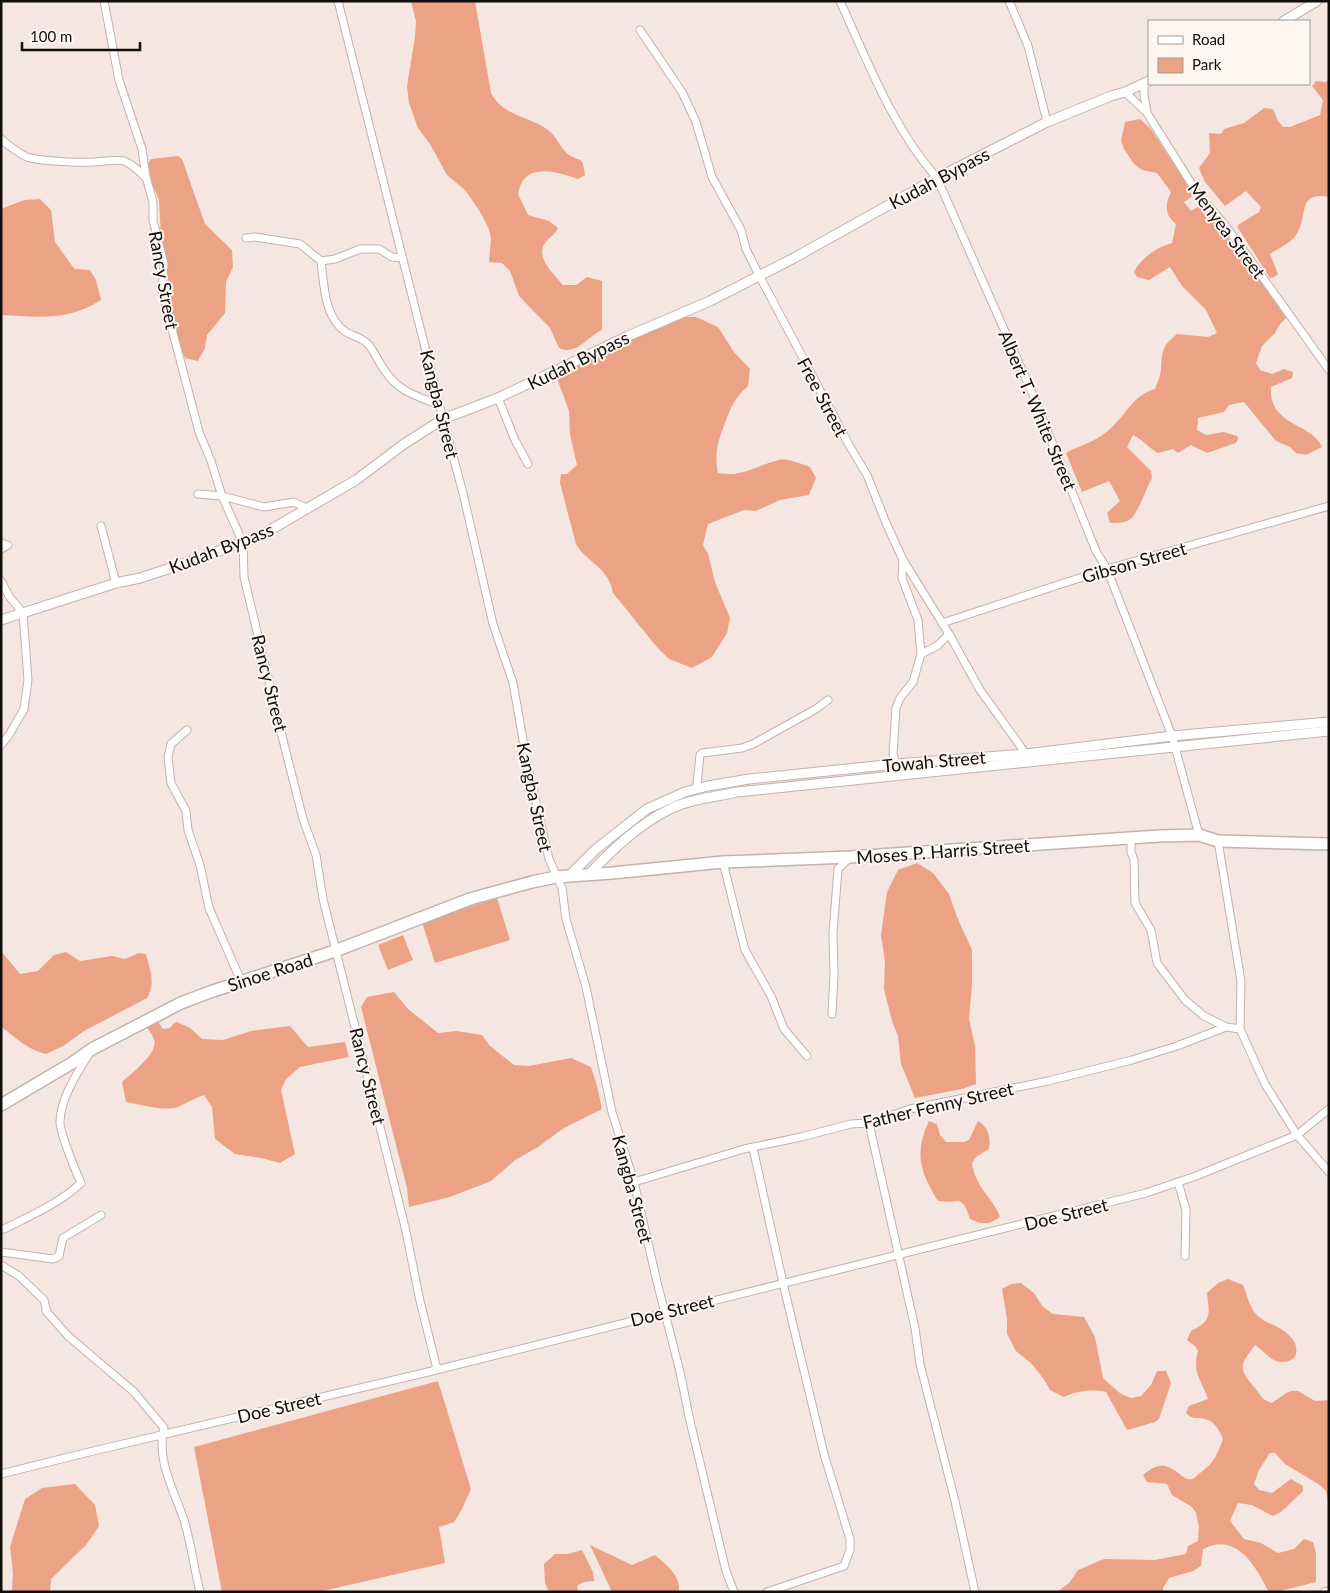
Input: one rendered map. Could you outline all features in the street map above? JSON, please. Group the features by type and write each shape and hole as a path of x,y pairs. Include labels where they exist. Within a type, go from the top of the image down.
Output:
{"highway":[{"name":"Moses P. Harris Street","path":"556,877 723,862 850,857 1199,835 1218,841 1329,844"},
{"name":"Sinoe Road","path":"1,1105 92,1050 181,1003 241,981 335,951 470,899 508,887 556,877"}],"street":[{"name":"Rancy Street","path":"104,1 119,80 142,148 146,177 153,202 153,220 164,264 162,292 199,432 211,460 222,496 243,543 244,577 303,818 316,855 323,899 335,951 405,1227 420,1302 437,1369"},
{"name":"Kangba Street","path":"338,1 442,419 463,493 493,624 513,684 530,778 549,860 562,888 566,919 586,987 612,1112 634,1182 726,1571 734,1592"},
{"name":"Albert T. White Street","path":"840,1 887,104 927,166 937,178 1030,388 1096,551 1107,569 1172,736 1199,835"},
{"path":"1008,1 1028,46 1047,122"},
{"path":"1286,20 1317,1"},
{"name":"Free Street","path":"640,30 682,92 696,122 712,176 741,230 746,249 849,445 867,475 886,523 904,560 949,634 980,690 1026,754"},
{"name":"Kudah Bypass","path":"1,620 116,582 140,578 260,536 356,480 404,444 442,419 498,398 628,336 710,301 794,258 937,178 1047,122 1148,81"},
{"path":"1147,113 1144,84 1148,82"},
{"name":"Menyea Street","path":"1125,92 1147,113 1198,194 1226,226 1329,370"},
{"path":"1,139 23,155 40,160 124,161 138,169 146,177"},
{"path":"246,238 255,237 300,244 321,261 326,297 334,320 345,331 368,344 385,372 402,390 439,405"},
{"path":"321,261 335,259 360,249 379,249 392,257 402,258"},
{"path":"498,398 514,440 528,464"},
{"path":"198,494 207,493 264,507 294,502 308,509"},
{"name":"Gibson Street","path":"942,623 1107,569 1328,508"},
{"path":"101,526 116,582"},
{"path":"1,543 8,545 1,549"},
{"path":"896,764 893,754 896,708 900,698 912,682 922,654 918,620 902,578 904,560"},
{"path":"1,581 9,596 23,613 28,680 24,708 9,735 1,745"},
{"path":"922,654 937,646 949,634"},
{"path":"697,784 700,755 702,753 742,748 753,744 816,709 828,700"},
{"name":"Towah Street","path":"569,876 617,831 647,810 685,792 732,781 896,764 1026,754 1172,736 1329,722"},
{"path":"187,730 171,744 168,757 171,783 186,811 188,830 200,865 209,908 241,981"},
{"name":"Towah Street","path":"588,875 608,855 652,820 670,809 751,790 901,776 1329,730"},
{"path":"1130,838 1131,852 1134,860 1135,903 1151,930 1157,963 1185,1000 1204,1016 1226,1027"},
{"path":"1218,841 1241,981 1240,1029 1265,1084 1297,1135 1329,1172"},
{"path":"832,1014 834,975 833,933 838,869 850,857"},
{"path":"723,862 745,950 771,996 784,1029 807,1056"},
{"name":"Father Fenny Street","path":"634,1182 752,1148 851,1124 869,1123 910,1110 1048,1081 1132,1060 1177,1046 1226,1027 1240,1029"},
{"path":"1,1229 58,1200 73,1191 81,1183 60,1122 72,1082 92,1050"},
{"name":"Doe Street","path":"1,1474 437,1369 1146,1193 1297,1135 1329,1109"},
{"path":"869,1123 915,1328 920,1364 955,1501 975,1592"},
{"path":"752,1148 824,1454 850,1539 850,1550 844,1566 767,1592"},
{"path":"1178,1182 1186,1210 1186,1256"},
{"path":"1,1252 53,1259 59,1256 63,1238 101,1215"},
{"path":"1,1265 19,1276 44,1300 47,1312 68,1336 134,1392 164,1428 162,1434 162,1458 185,1522 200,1592"},
{"path":"1324,1592 1329,1590"}],"green space":[{"path":"411,1 475,1 491,93 496,101 510,112 541,125 554,136 565,152 582,161 585,175 578,179 541,171 527,176 520,186 518,194 528,215 549,221 558,228 545,243 542,254 547,266 563,285 576,285 587,277 602,281 602,330 576,348 565,350 559,348 550,328 519,296 510,271 502,263 489,262 491,239 489,229 479,210 465,190 447,175 430,144 418,128 409,103 407,86 416,21"},
{"path":"1329,79 1329,197 1319,196 1307,202 1300,228 1294,238 1270,254 1278,274 1270,278 1238,228 1238,225 1259,212 1261,207 1246,191 1225,206 1205,182 1199,168 1210,153 1209,133 1221,134 1224,129 1244,123 1264,108 1273,109 1283,127 1290,127 1320,115 1323,100 1312,86 1316,81 1326,82"},
{"path":"1140,119 1151,129 1194,195 1184,202 1191,211 1201,205 1213,218 1286,318 1262,346 1256,363 1260,370 1272,374 1284,369 1293,372 1292,378 1271,387 1272,400 1276,409 1283,417 1310,433 1322,447 1306,455 1296,453 1290,447 1276,441 1244,402 1229,405 1224,412 1198,418 1197,430 1206,435 1224,432 1237,436 1238,439 1236,443 1207,453 1191,445 1178,453 1173,449 1158,453 1133,435 1127,447 1151,471 1152,478 1139,507 1132,517 1125,522 1110,523 1107,513 1120,501 1109,481 1082,492 1066,453 1105,433 1116,424 1135,401 1147,392 1155,389 1160,374 1164,349 1168,342 1177,334 1208,337 1217,333 1206,310 1182,286 1170,267 1149,280 1137,277 1134,272 1150,254 1172,243 1176,224 1169,217 1167,209 1171,192 1157,173 1142,170 1134,164 1121,141 1125,122"},
{"path":"178,156 182,159 205,224 232,250 233,267 226,282 225,313 207,335 205,348 198,361 185,358 179,345 171,311 167,269 161,237 159,200 152,183 148,163 151,159"},
{"path":"40,199 51,210 55,242 75,269 90,270 96,280 101,300 89,307 65,315 40,317 1,315 1,209 24,200"},
{"path":"680,317 696,317 718,327 734,352 750,369 748,386 734,403 720,436 717,447 718,473 735,474 771,462 786,460 810,467 816,478 809,495 780,500 756,511 744,510 708,524 703,545 708,554 715,582 730,618 727,633 712,657 692,668 669,659 656,646 613,593 607,577 576,544 560,483 561,474 567,474 577,465 570,435 569,411 555,373"},
{"path":"917,863 933,873 949,894 972,950 969,1019 975,1046 976,1084 962,1089 915,1098 901,1064 898,1036 884,989 885,961 881,935 887,892 898,870"},
{"path":"497,898 510,940 435,963 422,922"},
{"path":"403,935 413,960 388,970 378,945"},
{"path":"1,951 20,974 38,971 54,955 66,952 80,961 112,956 125,959 139,953 146,954 152,982 150,993 147,998 84,1031 63,1046 46,1054 27,1046 1,1027"},
{"path":"394,992 408,1009 438,1033 456,1031 482,1035 490,1046 514,1065 529,1066 571,1058 591,1067 602,1109 564,1128 538,1147 515,1160 491,1181 450,1197 409,1207 407,1188 361,1007 367,997"},
{"path":"155,1017 163,1029 170,1028 177,1022 190,1028 202,1039 223,1040 251,1031 290,1026 308,1047 345,1042 349,1057 300,1067 286,1079 281,1090 295,1154 280,1163 235,1154 215,1139 212,1107 204,1095 178,1107 167,1109 126,1102 122,1082 144,1062 153,1050 154,1039 143,1022"},
{"path":"929,1121 937,1124 940,1135 946,1142 964,1142 969,1140 978,1121 984,1126 990,1140 989,1149 976,1157 972,1163 977,1179 1000,1217 989,1223 978,1222 970,1219 967,1210 961,1202 938,1201 927,1181 921,1162 924,1132"},
{"path":"1228,1279 1243,1285 1255,1313 1284,1331 1296,1345 1296,1354 1292,1359 1286,1362 1278,1362 1255,1345 1243,1363 1243,1371 1260,1395 1266,1401 1272,1403 1291,1391 1298,1391 1315,1401 1329,1400 1329,1505 1326,1491 1320,1485 1285,1464 1275,1453 1270,1453 1259,1470 1254,1484 1259,1490 1272,1493 1291,1479 1303,1486 1303,1491 1281,1512 1273,1516 1252,1505 1238,1503 1230,1521 1244,1539 1261,1543 1278,1553 1294,1549 1304,1539 1313,1542 1316,1553 1316,1582 1269,1592 1258,1572 1244,1554 1226,1545 1215,1545 1203,1549 1201,1566 1193,1571 1169,1578 1163,1588 1163,1592 1057,1592 1069,1583 1078,1570 1104,1559 1155,1560 1186,1554 1188,1546 1198,1541 1199,1527 1196,1513 1192,1507 1172,1495 1167,1484 1147,1482 1143,1475 1156,1467 1163,1466 1172,1469 1186,1478 1193,1479 1209,1466 1219,1450 1223,1439 1215,1425 1211,1421 1194,1418 1186,1413 1189,1406 1208,1399 1198,1376 1196,1359 1198,1351 1187,1340 1191,1331 1203,1324 1208,1316 1207,1293 1218,1283"},
{"path":"1021,1283 1034,1293 1043,1307 1053,1314 1084,1317 1095,1337 1103,1378 1121,1394 1131,1398 1141,1396 1151,1385 1157,1371 1166,1371 1171,1383 1159,1419 1155,1422 1127,1430 1106,1392 1084,1391 1064,1397 1050,1390 1032,1364 1016,1351 1007,1334 1007,1318 1002,1289 1011,1284"},
{"path":"438,1381 471,1489 454,1522 439,1527 445,1563 318,1592 222,1592 194,1447"},
{"path":"75,1484 95,1505 99,1526 86,1545 51,1579 50,1592 12,1592 13,1573 10,1547 25,1499 42,1488"},
{"path":"590,1545 632,1565 655,1555 675,1575 678,1580 679,1592 612,1592"},
{"path":"582,1550 593,1572 594,1581 584,1582 577,1586 578,1592 549,1592 545,1583 544,1564 555,1554 568,1554"}]}
